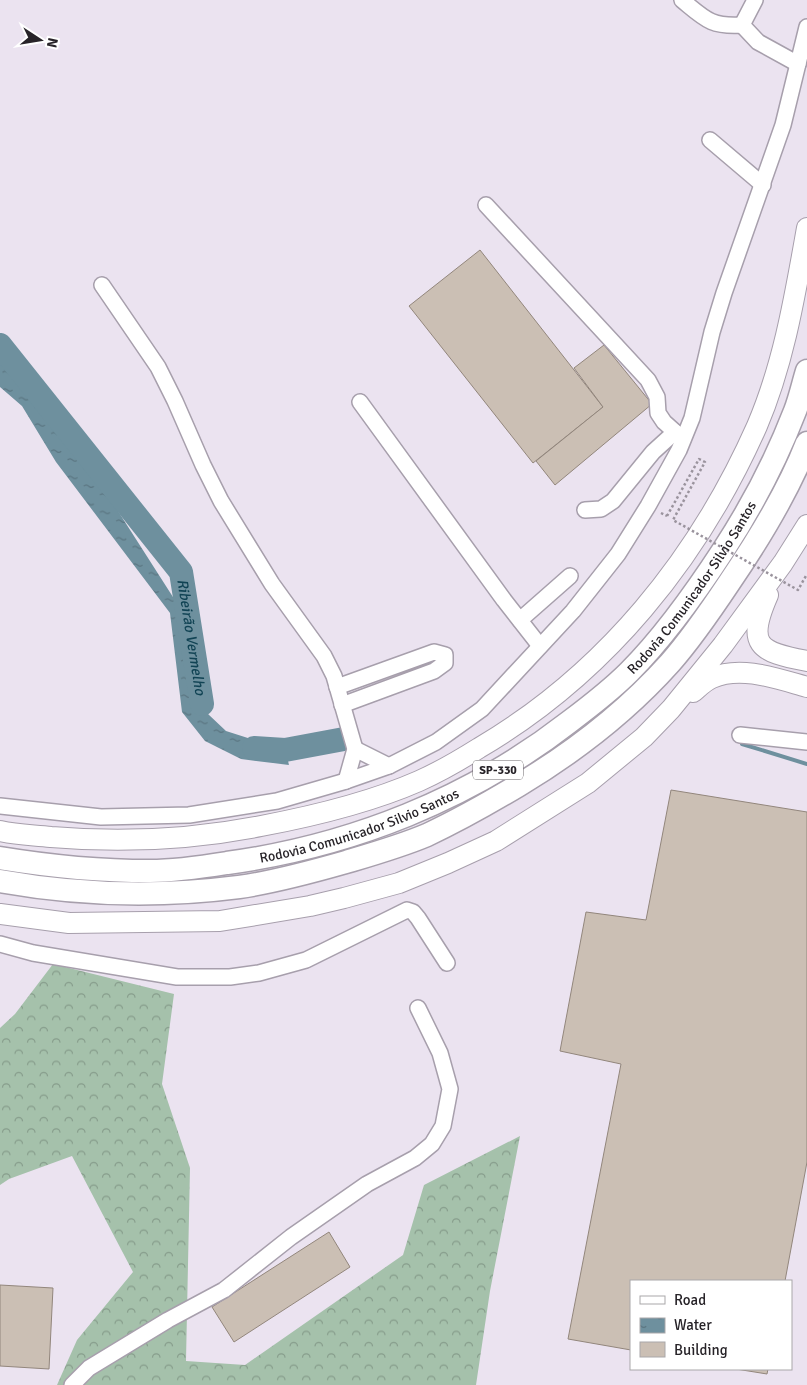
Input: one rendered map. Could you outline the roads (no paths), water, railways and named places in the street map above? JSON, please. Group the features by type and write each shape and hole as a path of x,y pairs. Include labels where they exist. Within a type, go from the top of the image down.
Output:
{"highway":[{"name":"Rodovia Comunicador Silvio Santos","path":"0,858 86,869 151,871 189,869 267,858 329,843 393,821 490,775 539,745 588,708 628,673 685,604 713,566 756,497 796,410 807,371"},
{"name":"Rodovia Comunicador Silvio Santos","path":"0,881 86,893 188,891 239,886 302,875 366,856 424,836 477,811 549,767 605,725 632,702 670,663 697,630 752,549 788,486 807,443"}],"main road":[{"path":"0,831 96,840 165,839 222,834 305,818 374,798 420,780 509,730 574,680 623,634 663,585 715,510 757,425 769,393 791,316 807,228"},
{"path":"0,914 69,923 220,921 310,906 344,898 399,882 448,863 496,841 563,800 616,762 644,738 672,709 723,645 807,525"},
{"path":"782,563 761,611 757,636 761,644 769,652 807,661"},
{"path":"672,709 710,679 724,674 766,676 807,687"}],"street":[{"path":"682,0 706,20 724,26 742,25 758,42 798,64"},
{"path":"742,25 755,0"},
{"path":"0,806 101,817 189,815 277,801 389,766 436,742 482,709 573,611 618,554 648,506 679,436 692,418 712,332 783,125 807,27"},
{"path":"710,140 763,185"},
{"path":"486,205 648,380 657,397 658,413 664,422 679,436"},
{"path":"102,285 158,367 175,401 202,465 222,501 272,584 324,656 334,676 355,749 346,781"},
{"path":"360,402 540,646"},
{"path":"586,510 601,509 613,501 653,452 679,436"},
{"path":"520,620 570,576"},
{"path":"337,687 434,652 445,655 445,663 434,671 342,705"},
{"path":"740,735 807,742"},
{"path":"355,749 389,766"},
{"path":"0,944 33,952 177,977 230,977 258,973 306,960 407,910 413,912 418,918 447,963"},
{"path":"72,1385 89,1368 168,1320 224,1290 291,1237 367,1184 415,1158 432,1144 443,1126 450,1089 440,1053 418,1008"}],"water":[{"name":"Ribeirão Vermelho","path":"0,339 22,361 180,608 208,714 226,731 251,739 283,740 289,765 241,759 205,741 182,712 170,613 56,462 22,406 0,387"}],"waterway":[{"name":"Ribeirão Vermelho","path":"0,345 181,572 202,704"},
{"name":"Ribeirão Vermelho","path":"254,748 285,750 344,739"},
{"name":"Ribeirão Vermelho","path":"742,744 807,764"}]}
